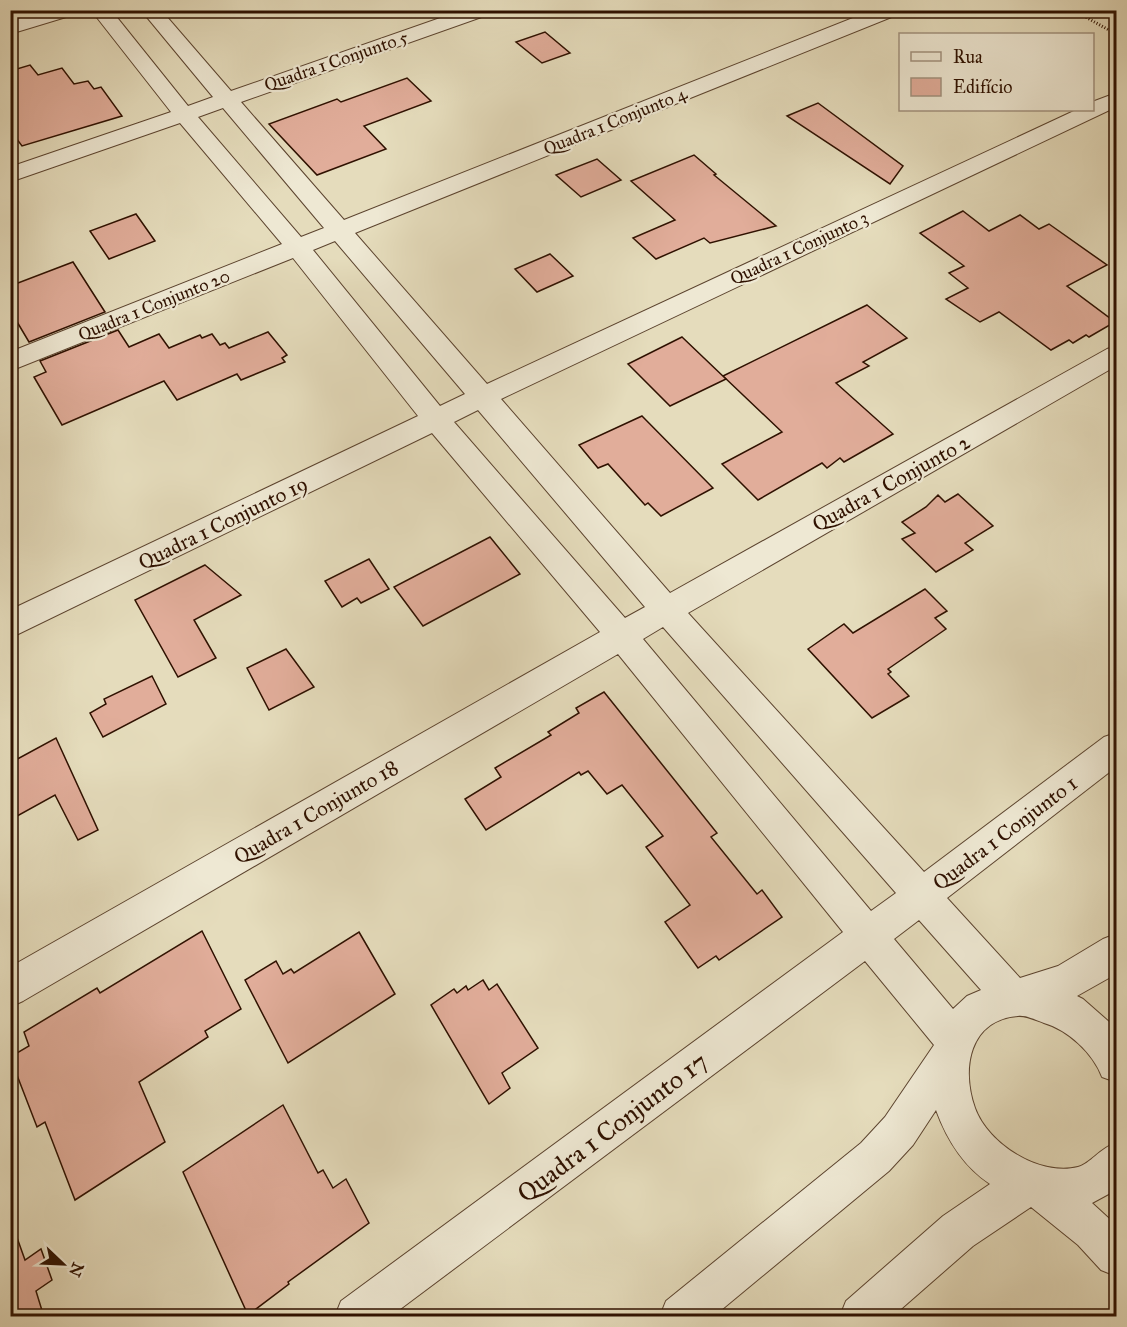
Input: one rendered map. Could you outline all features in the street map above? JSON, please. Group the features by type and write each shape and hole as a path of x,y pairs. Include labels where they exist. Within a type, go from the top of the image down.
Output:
{"street":[{"path":"10,28 69,10"},
{"path":"100,10 184,114 298,248 436,420 622,636 867,938 952,1047 950,1091 965,1130 993,1163 1035,1186 1093,1230 1116,1255"},
{"path":"150,10 224,99 666,610 923,896 1016,997 1070,1012 1111,1049 1116,1063"},
{"name":"Quadra 1 Conjunto 5","path":"10,175 483,10"},
{"name":"Quadra 1 Conjunto 4","path":"298,248 892,10"},
{"name":"Quadra 1 Conjunto 3","path":"1094,109 1116,99"},
{"name":"Quadra 1 Conjunto 3","path":"436,420 1091,111"},
{"name":"Quadra 1 Conjunto 20","path":"10,362 298,248"},
{"name":"Quadra 1 Conjunto 2","path":"622,636 1116,355"},
{"name":"Quadra 1 Conjunto 19","path":"10,625 436,420"},
{"name":"Quadra 1 Conjunto 18","path":"10,988 622,636"},
{"name":"Quadra 1 Conjunto 1","path":"867,938 1116,748"},
{"name":"Quadra 1 Conjunto 17","path":"356,1317 867,938"},
{"path":"681,1317 875,1157 899,1131 968,1019 987,1004 1071,980 1116,952"},
{"path":"861,1317 958,1231 993,1206 1035,1186 1075,1190 1105,1177 1116,1163"}],"path":[{"path":"1073,10 1116,34"}],"building":[{"path":"545,32 570,53 542,63 516,42"},
{"path":"30,65 38,75 62,68 74,84 88,81 94,89 101,87 122,116 22,146 10,130 10,71"},
{"path":"407,78 431,101 364,126 386,149 317,175 269,124 337,99 341,102"},
{"path":"818,103 903,166 890,184 787,116"},
{"path":"694,155 716,174 714,175 776,226 710,243 704,238 656,259 633,238 675,220 631,181"},
{"path":"597,159 621,180 581,197 556,175"},
{"path":"963,211 989,231 1020,215 1039,229 1049,224 1107,265 1067,286 1115,322 1089,337 1086,335 1073,343 1069,340 1051,350 999,312 980,322 946,299 968,288 949,273 964,266 920,233"},
{"path":"136,214 155,241 109,259 90,231"},
{"path":"550,254 573,276 537,292 515,269"},
{"path":"73,262 105,312 29,342 10,310 10,286"},
{"path":"867,305 907,338 863,362 869,366 836,383 893,434 844,462 840,458 827,468 822,463 758,500 722,464 782,432 723,376"},
{"path":"118,330 129,347 159,334 169,348 200,335 202,338 212,334 220,345 225,343 229,348 268,332 287,355 282,358 285,362 241,380 237,374 177,400 164,381 62,425 34,377 46,372 40,361"},
{"path":"682,337 726,379 670,406 628,364"},
{"path":"642,416 713,488 661,516 648,503 645,505 608,464 598,468 579,445"},
{"path":"958,494 993,526 965,543 973,550 936,572 902,539 915,533 902,522 926,507 938,495 945,502"},
{"path":"490,537 520,574 423,626 394,587"},
{"path":"369,559 389,589 361,603 357,598 342,607 325,581"},
{"path":"205,565 241,595 194,620 216,658 178,677 135,600"},
{"path":"925,589 947,611 935,618 946,629 888,669 891,672 888,674 909,696 872,718 808,649 844,624 853,633"},
{"path":"286,649 314,687 269,710 247,668"},
{"path":"152,676 166,704 103,737 90,713 106,704 104,699"},
{"path":"604,692 717,833 711,837 757,894 762,890 782,917 719,960 716,956 698,968 665,922 690,905 646,847 663,836 622,785 607,794 588,771 581,775 579,772 486,830 465,799 501,777 495,768 551,735 548,732 579,713 576,708"},
{"path":"56,738 98,830 78,840 55,795 10,820 10,763"},
{"path":"202,931 241,1009 205,1031 208,1037 139,1082 165,1142 75,1200 45,1122 37,1127 10,1057 29,1046 24,1032 97,988 100,993"},
{"path":"359,932 395,994 288,1063 245,980 276,961 283,974 291,969 294,973"},
{"path":"483,980 489,990 497,984 538,1048 502,1073 510,1088 489,1104 431,1005 454,989 457,993 466,986 468,990"},
{"path":"283,1105 318,1173 323,1170 333,1188 346,1179 369,1223 288,1282 289,1284 248,1315 183,1172"},
{"path":"15,1232 25,1260 41,1249 52,1280 36,1291 44,1317 10,1317 10,1233"}]}
